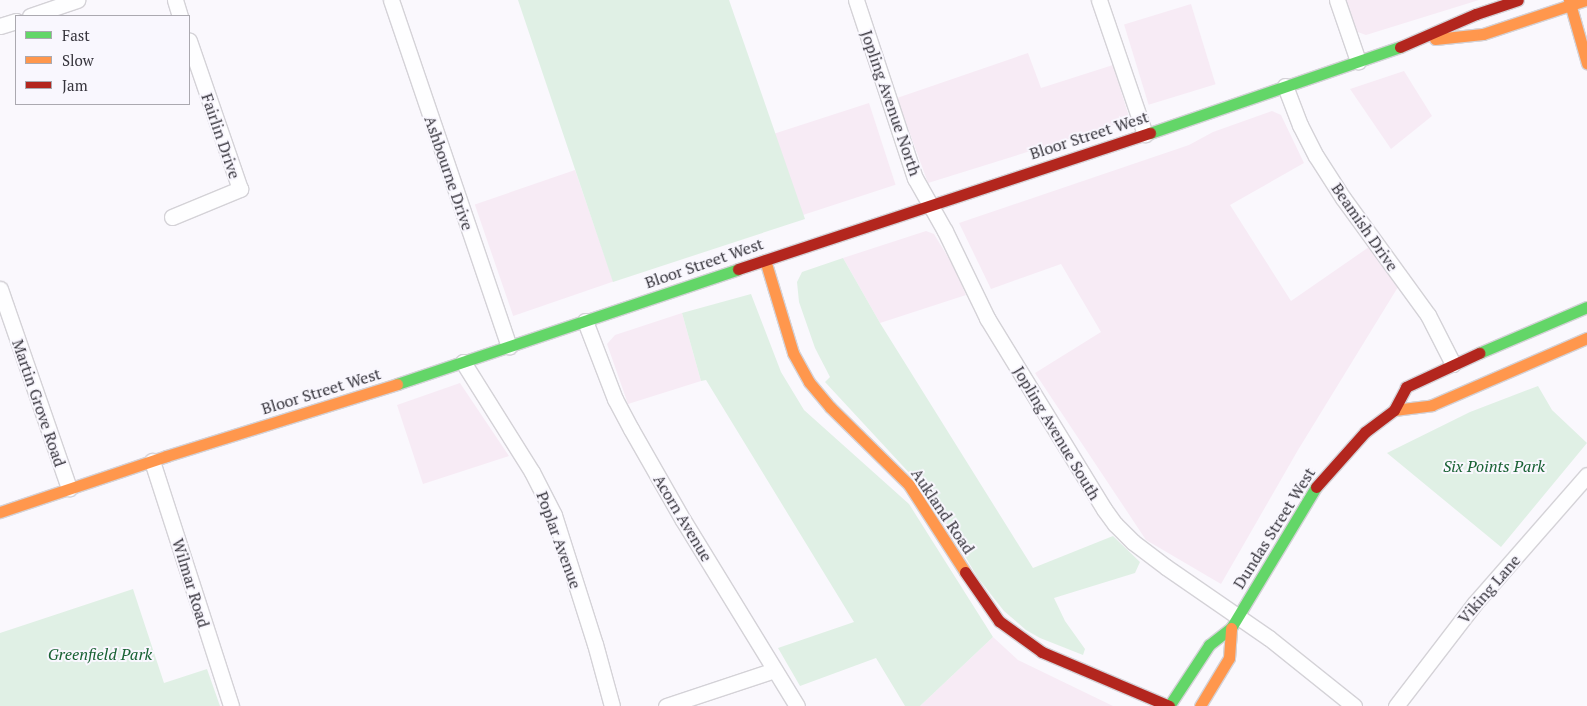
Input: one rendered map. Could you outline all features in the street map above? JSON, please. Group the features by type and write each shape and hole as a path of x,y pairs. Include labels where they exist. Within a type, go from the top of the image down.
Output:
{"main road":[{"name":"Bloor Street West","path":"0,512 152,461 463,362 929,204 1144,134 1418,41 1476,14 1518,0"},
{"name":"Bloor Street West","path":"1418,41 1483,34 1570,3 1586,0"},
{"path":"1570,3 1587,63"},
{"name":"Aukland Road","path":"765,260 793,353 809,382 830,407 909,485 981,598 999,621 1042,652 1169,706"},
{"name":"Dundas Street West","path":"1169,706 1209,645 1235,622 1311,494 1332,467 1365,432 1394,410 1406,387 1453,364 1587,307"},
{"name":"Dundas Street West","path":"1394,410 1432,405 1587,338"},
{"name":"Dundas Street West","path":"1200,706 1229,658 1235,622"}],"street":[{"path":"33,15 77,0"},
{"path":"175,0 180,15"},
{"name":"Ashbourne Drive","path":"391,0 509,346"},
{"name":"Jopling Avenue North","path":"856,0 915,178 929,204"},
{"path":"1099,0 1144,134"},
{"path":"1337,0 1358,61"},
{"path":"0,26 15,21"},
{"name":"Fairlin Drive","path":"172,217 240,190 190,44"},
{"name":"Beamish Drive","path":"1285,86 1300,125 1316,156 1343,198 1428,315 1453,364"},
{"name":"Jopling Avenue South","path":"929,204 945,231 987,318 1115,524 1235,622"},
{"name":"Martin Grove Road","path":"0,290 69,488"},
{"name":"Acorn Avenue","path":"585,321 615,399 631,429 683,520 797,706"},
{"name":"Poplar Avenue","path":"463,362 532,472 554,515 592,634 612,706"},
{"name":"Wilmar Road","path":"152,461 230,706"},
{"name":"Viking Lane","path":"1396,706 1475,603 1587,475"},
{"path":"1235,622 1270,638 1354,706"},
{"path":"666,706 774,670"}],"shaded area":[{"path":"1345,0 1479,0 1366,35 1355,31"},
{"path":"1191,4 1216,84 1149,105 1124,24"},
{"path":"1028,53 1041,88 1113,65 1130,120 928,183 897,98"},
{"path":"1404,71 1432,116 1391,149 1350,89"},
{"path":"869,103 896,185 801,215 775,134"},
{"path":"1272,111 1281,115 1304,163 1230,205 1291,301 1369,247 1398,287 1298,450 1221,584 1146,540 1035,373 1101,332 1061,264 991,289 959,223 1189,145 1213,132"},
{"path":"575,170 613,282 513,316 475,205"},
{"path":"926,231 934,234 954,267 966,295 880,323 843,258"},
{"path":"682,313 701,381 628,404 607,344 615,335"},
{"path":"460,383 509,456 423,484 397,405"},
{"path":"993,637 1018,660 1113,706 920,706"}],"green space":[{"path":"518,0 729,0 805,219 613,282"},
{"path":"843,258 880,323 1033,568 1113,536 1140,562 1135,573 1054,598 1065,621 1085,649 1083,655 1040,638 1026,630 1004,611 978,578 926,491 825,382 830,377 815,348 799,302 797,282 802,272"},
{"path":"751,294 781,372 804,410 909,504 993,637 920,706 905,706 876,658 800,686 778,648 854,622 706,380 701,381 682,313"},
{"name":"Six Points Park","path":"1538,386 1552,410 1587,443 1501,547 1387,453 1470,412"},
{"name":"Greenfield Park","path":"133,589 164,683 207,669 220,706 0,706 0,633"}],"traffic: fast":[{"path":"1150,133 1400,47"},
{"path":"397,384 738,269"},
{"path":"1479,353 1587,307"},
{"path":"1169,706 1209,645 1231,628 1316,487"}],"traffic: slow":[{"path":"1569,0 1587,63"},
{"path":"1435,39 1483,34 1586,0"},
{"path":"765,260 793,353 809,382 830,407 909,485 965,572"},
{"path":"1394,410 1432,405 1587,338"},
{"path":"0,512 166,456 397,384"},
{"path":"1200,706 1229,658 1231,628"}],"traffic: jam":[{"path":"1400,47 1476,14 1518,0"},
{"path":"738,269 1150,133"},
{"path":"1316,487 1365,432 1394,410 1406,387 1479,353"},
{"path":"965,572 999,621 1042,652 1169,706"}]}
